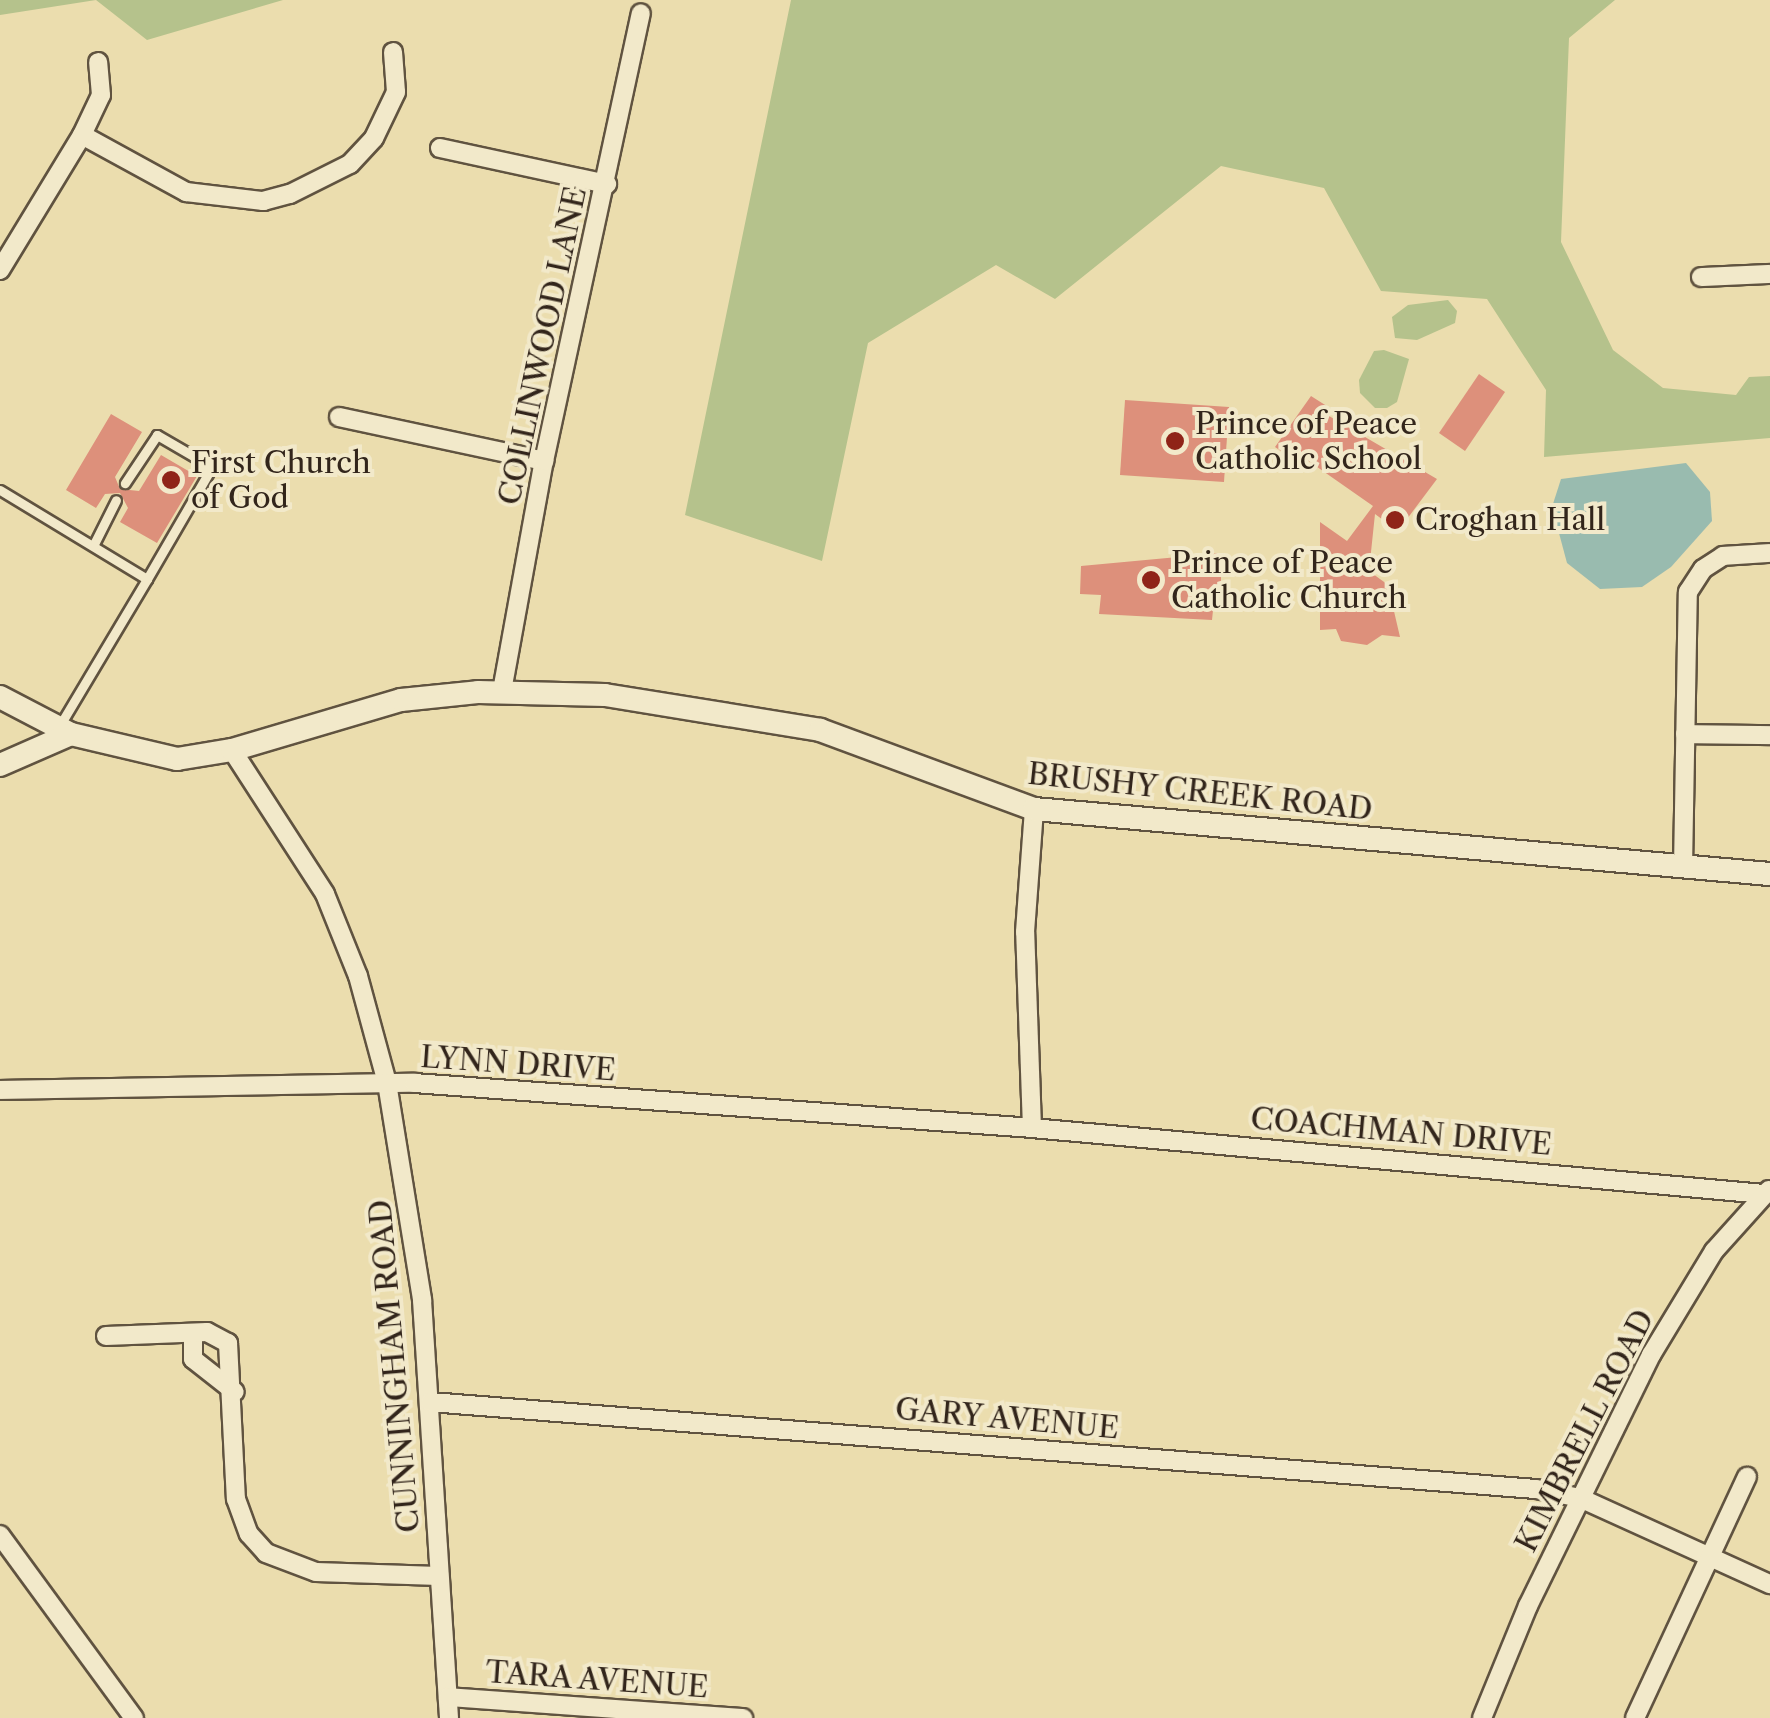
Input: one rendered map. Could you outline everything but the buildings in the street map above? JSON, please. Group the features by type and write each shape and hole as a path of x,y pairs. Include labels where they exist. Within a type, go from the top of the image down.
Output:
{"street":[{"name":"COLLINWOOD LANE","path":"502,691 544,461 642,13"},
{"path":"82,135 186,192 263,201 290,194 350,164 374,138 396,92 393,52"},
{"path":"0,270 82,135 100,95 98,62"},
{"path":"440,148 606,184"},
{"path":"1701,277 1770,274"},
{"path":"340,418 544,461"},
{"path":"1683,868 1688,592 1703,569 1723,556 1770,554"},
{"name":"BRUSHY CREEK ROAD","path":"0,698 65,731 177,759 232,750 366,707 502,691 605,695 789,722 1034,809 1770,874"},
{"path":"0,765 65,731"},
{"path":"1685,734 1770,734"},
{"name":"CUNNINGHAM ROAD","path":"232,750 325,894 358,976 387,1083 417,1246 449,1718"},
{"path":"1032,1128 1025,932 1034,809"},
{"name":"LYNN DRIVE","path":"0,1090 387,1083 1032,1128"},
{"name":"COACHMAN DRIVE","path":"1032,1128 1768,1192"},
{"name":"KIMBRELL ROAD","path":"1482,1718 1580,1498 1698,1276 1768,1192"},
{"path":"193,1333 193,1359 235,1392"},
{"path":"106,1336 218,1334 228,1343 235,1392 236,1499 256,1544 277,1561 316,1572 439,1576"},
{"name":"GARY AVENUE","path":"430,1402 1536,1488 1580,1498 1770,1584"},
{"path":"1634,1718 1747,1477"},
{"path":"0,1535 134,1718"},
{"name":"TARA AVENUE","path":"448,1696 743,1718"}],"lane":[{"path":"65,731 146,579 209,472 207,464 157,435 125,483"},
{"path":"0,490 146,579"},
{"path":"94,544 116,500"}],"green space":[{"path":"0,0 96,0 0,15"},
{"path":"96,0 283,0 147,40"},
{"path":"791,0 1615,0 1569,38 1561,242 1613,350 1663,388 1736,395 1749,377 1770,376 1770,438 1544,457 1546,390 1487,299 1381,291 1324,188 1221,166 1055,299 996,265 868,343 822,561 685,515"},
{"path":"1448,300 1457,311 1455,323 1417,340 1395,338 1392,317 1408,305"},
{"path":"1384,350 1409,359 1397,402 1387,408 1375,408 1360,393 1359,380 1374,351"}],"water":[{"path":"1686,463 1710,492 1712,521 1671,567 1642,587 1600,589 1567,563 1552,507 1561,479"}],"place":[{"name":"Prince of Peace Catholic School","path":"1175,441"},
{"name":"First Church of God","path":"171,480"},
{"name":"Croghan Hall","path":"1395,520"},
{"name":"Prince of Peace Catholic Church","path":"1151,580"}]}
